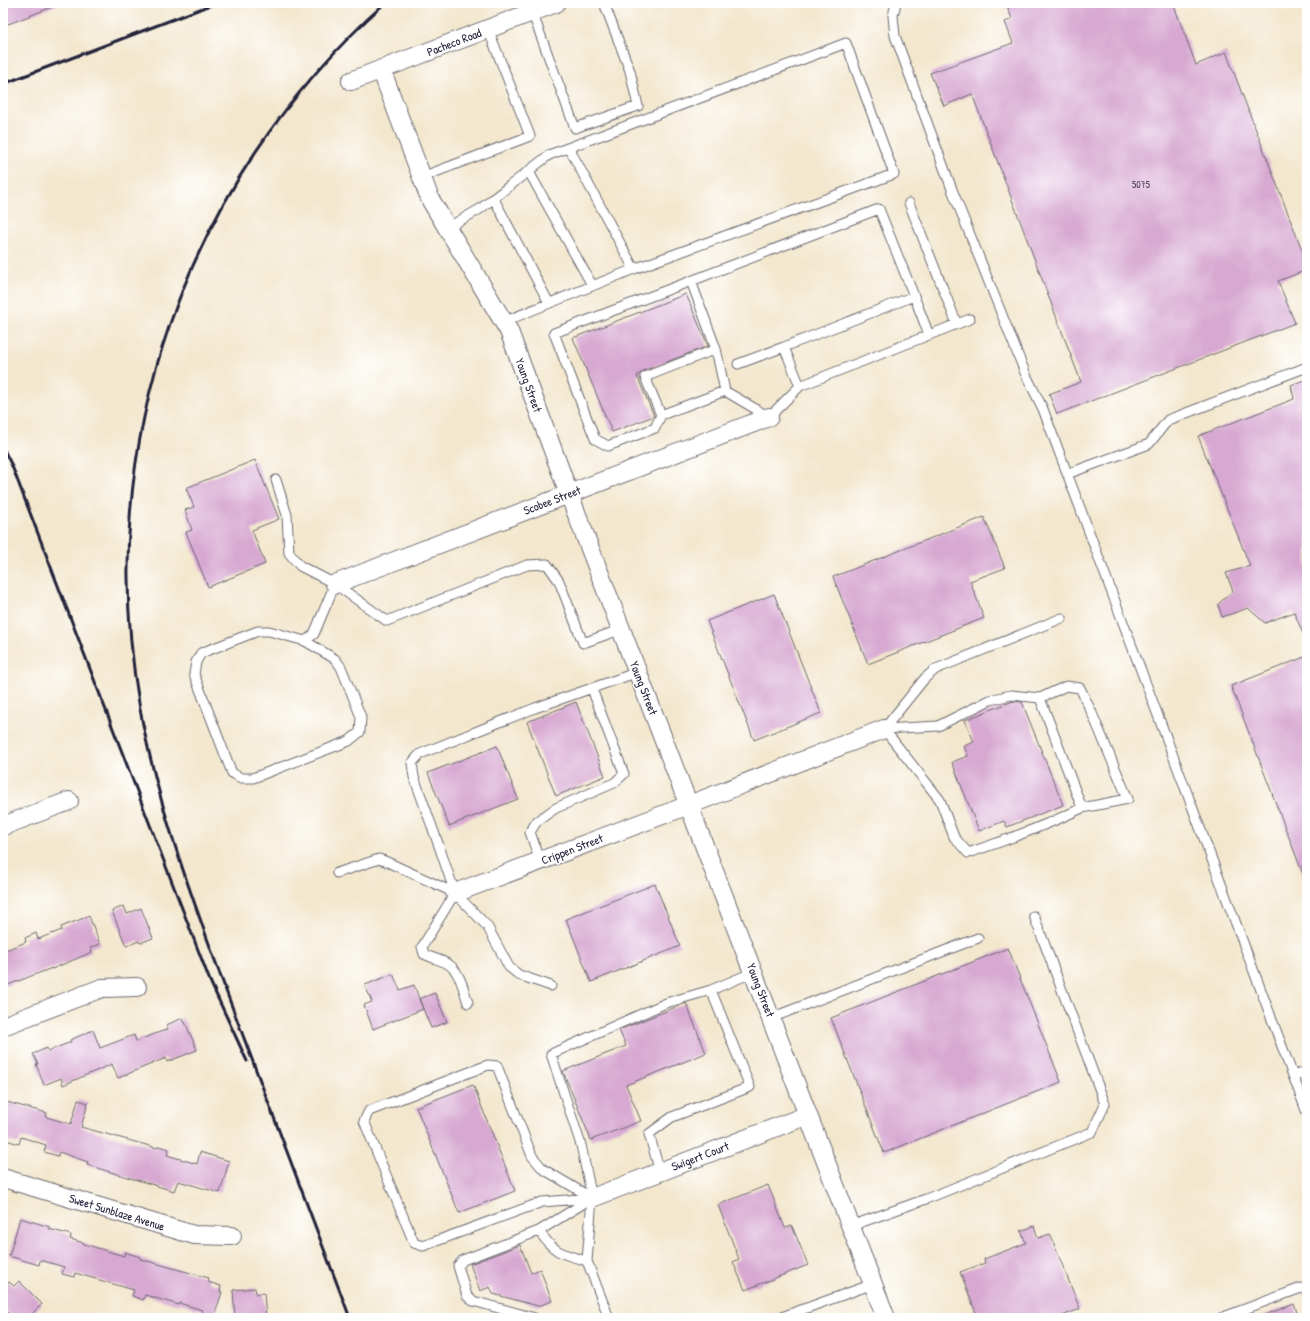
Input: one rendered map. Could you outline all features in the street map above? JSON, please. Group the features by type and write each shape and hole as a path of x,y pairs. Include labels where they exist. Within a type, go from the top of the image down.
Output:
{"street":[{"name":"Pacheco Road","path":"350,81 556,3"},
{"name":"Young Street","path":"381,69 430,199 509,331 569,494 772,1018 886,1318"},
{"name":"Scobee Street","path":"335,584 769,417"},
{"name":"Crippen Street","path":"455,894 884,729"},
{"path":"3,826 69,801"},
{"path":"3,1026 102,988 137,987"},
{"name":"Swigert Court","path":"592,1198 808,1115"},
{"name":"Sweet Sunblaze Avenue","path":"3,1178 194,1235 232,1236"}],"lane":[{"path":"532,12 575,128 638,106 630,72 604,3"},
{"path":"896,3 893,16 895,36 953,192 1067,474 1307,1113"},
{"path":"422,177 530,136 488,29"},
{"path":"447,228 480,209 549,156 846,43 894,174 634,269 503,322"},
{"path":"569,148 634,269"},
{"path":"529,172 592,286"},
{"path":"494,199 549,303"},
{"path":"909,203 957,324"},
{"path":"725,390 661,415 655,428 608,446 595,439 554,333 879,209 929,335"},
{"path":"691,281 716,349 725,390 769,417 800,386 970,319"},
{"path":"738,364 914,296"},
{"path":"784,347 800,386"},
{"path":"661,415 645,377 716,349"},
{"path":"1067,474 1149,444 1168,420 1307,367"},
{"path":"276,480 287,514 289,553 300,566 335,584 387,621 527,565 547,564 559,581 583,643 622,629"},
{"path":"305,641 314,634 335,584"},
{"path":"884,729 921,682 936,669 1062,618"},
{"path":"258,631 269,631 305,641 335,659 341,666 361,717 360,732 349,741 253,778 241,778 232,774 194,674 196,662 201,653 258,631"},
{"path":"468,1003 458,976 452,968 447,964 424,954 422,947 455,894 440,846 414,777 412,763 420,754 535,708 638,672"},
{"path":"1066,686 1080,688 1128,798 1082,808 1030,831 968,853 954,837 940,800 884,729 938,726 990,700 1011,695 1040,698 1066,686"},
{"path":"540,861 530,832 537,821 556,808 614,783 624,774 592,689"},
{"path":"1040,698 1082,808"},
{"path":"337,873 379,859 385,860 455,894 487,926 509,967 519,975 551,986"},
{"path":"851,1226 926,1199 1092,1132 1105,1104 1034,916"},
{"path":"772,1018 978,938"},
{"path":"609,1318 587,1261 592,1198 581,1145 551,1054 666,1003 711,990 754,972"},
{"path":"660,1172 649,1134 672,1116 750,1087 711,990"},
{"path":"488,1065 497,1066 532,1156 543,1169 592,1198 542,1202 423,1246 414,1243 364,1121 369,1111 488,1065"},
{"path":"1293,1076 1307,1071"},
{"path":"534,1318 473,1301 467,1296 458,1266 463,1260 539,1231 592,1198"},
{"path":"539,1231 548,1244 563,1255 587,1261"},
{"path":"779,1318 873,1284"},
{"path":"1221,1318 1301,1288 1307,1290"}],"building":[{"path":"3,3 60,3 60,4 3,26"},
{"path":"1006,3 1173,3 1196,65 1226,52 1307,263 1307,270 1278,281 1295,323 1057,414 1049,394 1081,382 972,94 944,106 930,73 1013,43 1005,22 1012,19"},
{"path":"686,294 708,346 643,371 637,376 654,416 612,432 573,338"},
{"path":"1307,379 1307,643 1294,612 1265,623 1248,608 1222,617 1218,604 1233,591 1226,573 1250,566 1198,436 1294,399 1291,385"},
{"path":"255,460 279,519 252,530 265,564 208,587 186,532 192,530 185,510 194,507 186,488"},
{"path":"984,517 1005,568 970,581 984,618 868,664 833,577"},
{"path":"774,594 821,713 754,740 707,621"},
{"path":"1307,656 1307,882 1306,882 1231,686"},
{"path":"1013,701 1022,702 1063,805 1007,827 1004,821 979,831 952,762 968,756 964,746 974,742 965,720"},
{"path":"576,702 605,776 556,796 527,722"},
{"path":"497,746 518,799 449,826 428,773"},
{"path":"655,884 680,946 591,982 566,919"},
{"path":"124,906 127,914 141,908 153,938 126,946 112,911"},
{"path":"89,916 100,944 90,948 92,952 3,987 3,951 26,942 25,938 36,933 38,939 62,930 61,927"},
{"path":"1008,948 1061,1082 884,1153 831,1018"},
{"path":"393,974 400,990 414,985 423,1009 373,1029 364,1005 372,1002 365,985"},
{"path":"435,993 447,1022 431,1028 419,999"},
{"path":"686,1003 706,1053 626,1085 641,1121 591,1140 563,1071 626,1046 619,1030"},
{"path":"183,1018 197,1050 167,1062 166,1058 118,1078 112,1064 63,1085 61,1078 44,1085 36,1064 38,1064 33,1054 47,1048 48,1051 71,1042 70,1040 93,1030 100,1048 134,1035 136,1041 168,1029 166,1025"},
{"path":"473,1085 515,1191 459,1213 416,1107"},
{"path":"78,1100 88,1103 81,1127 157,1148 158,1146 169,1149 167,1155 197,1164 200,1152 229,1161 220,1193 178,1181 174,1191 87,1165 88,1162 59,1152 58,1156 44,1152 46,1145 21,1137 19,1144 3,1139 3,1101 47,1113 46,1117 71,1124"},
{"path":"768,1185 785,1228 792,1226 808,1265 745,1290 733,1262 739,1259 718,1205"},
{"path":"20,1218 50,1227 49,1229 71,1235 70,1239 84,1244 124,1256 125,1252 140,1257 140,1259 209,1278 208,1282 221,1286 220,1292 222,1292 213,1318 200,1318 202,1310 179,1303 179,1305 145,1295 143,1300 132,1296 134,1290 75,1273 74,1277 62,1274 64,1267 40,1260 39,1265 9,1256"},
{"path":"1034,1226 1038,1238 1050,1234 1080,1309 1057,1318 978,1318 960,1272 985,1263 984,1259 1026,1243 1021,1231"},
{"path":"520,1245 531,1273 540,1269 552,1301 538,1306 493,1294 490,1287 480,1291 470,1264"},
{"path":"19,1281 42,1304 28,1318 13,1318 3,1308 3,1289 9,1282 14,1286"},
{"path":"255,1288 256,1294 264,1293 266,1318 235,1318 233,1290"},
{"path":"1294,1304 1299,1318 1259,1318 1259,1317"}],"railway":[{"path":"3,84 216,3"},
{"path":"350,1318 202,926 178,855 157,783 140,709 129,610 130,512 144,417 170,324 207,235 256,152 315,74 385,3"},
{"path":"3,448 12,466 210,981 247,1061"}]}
